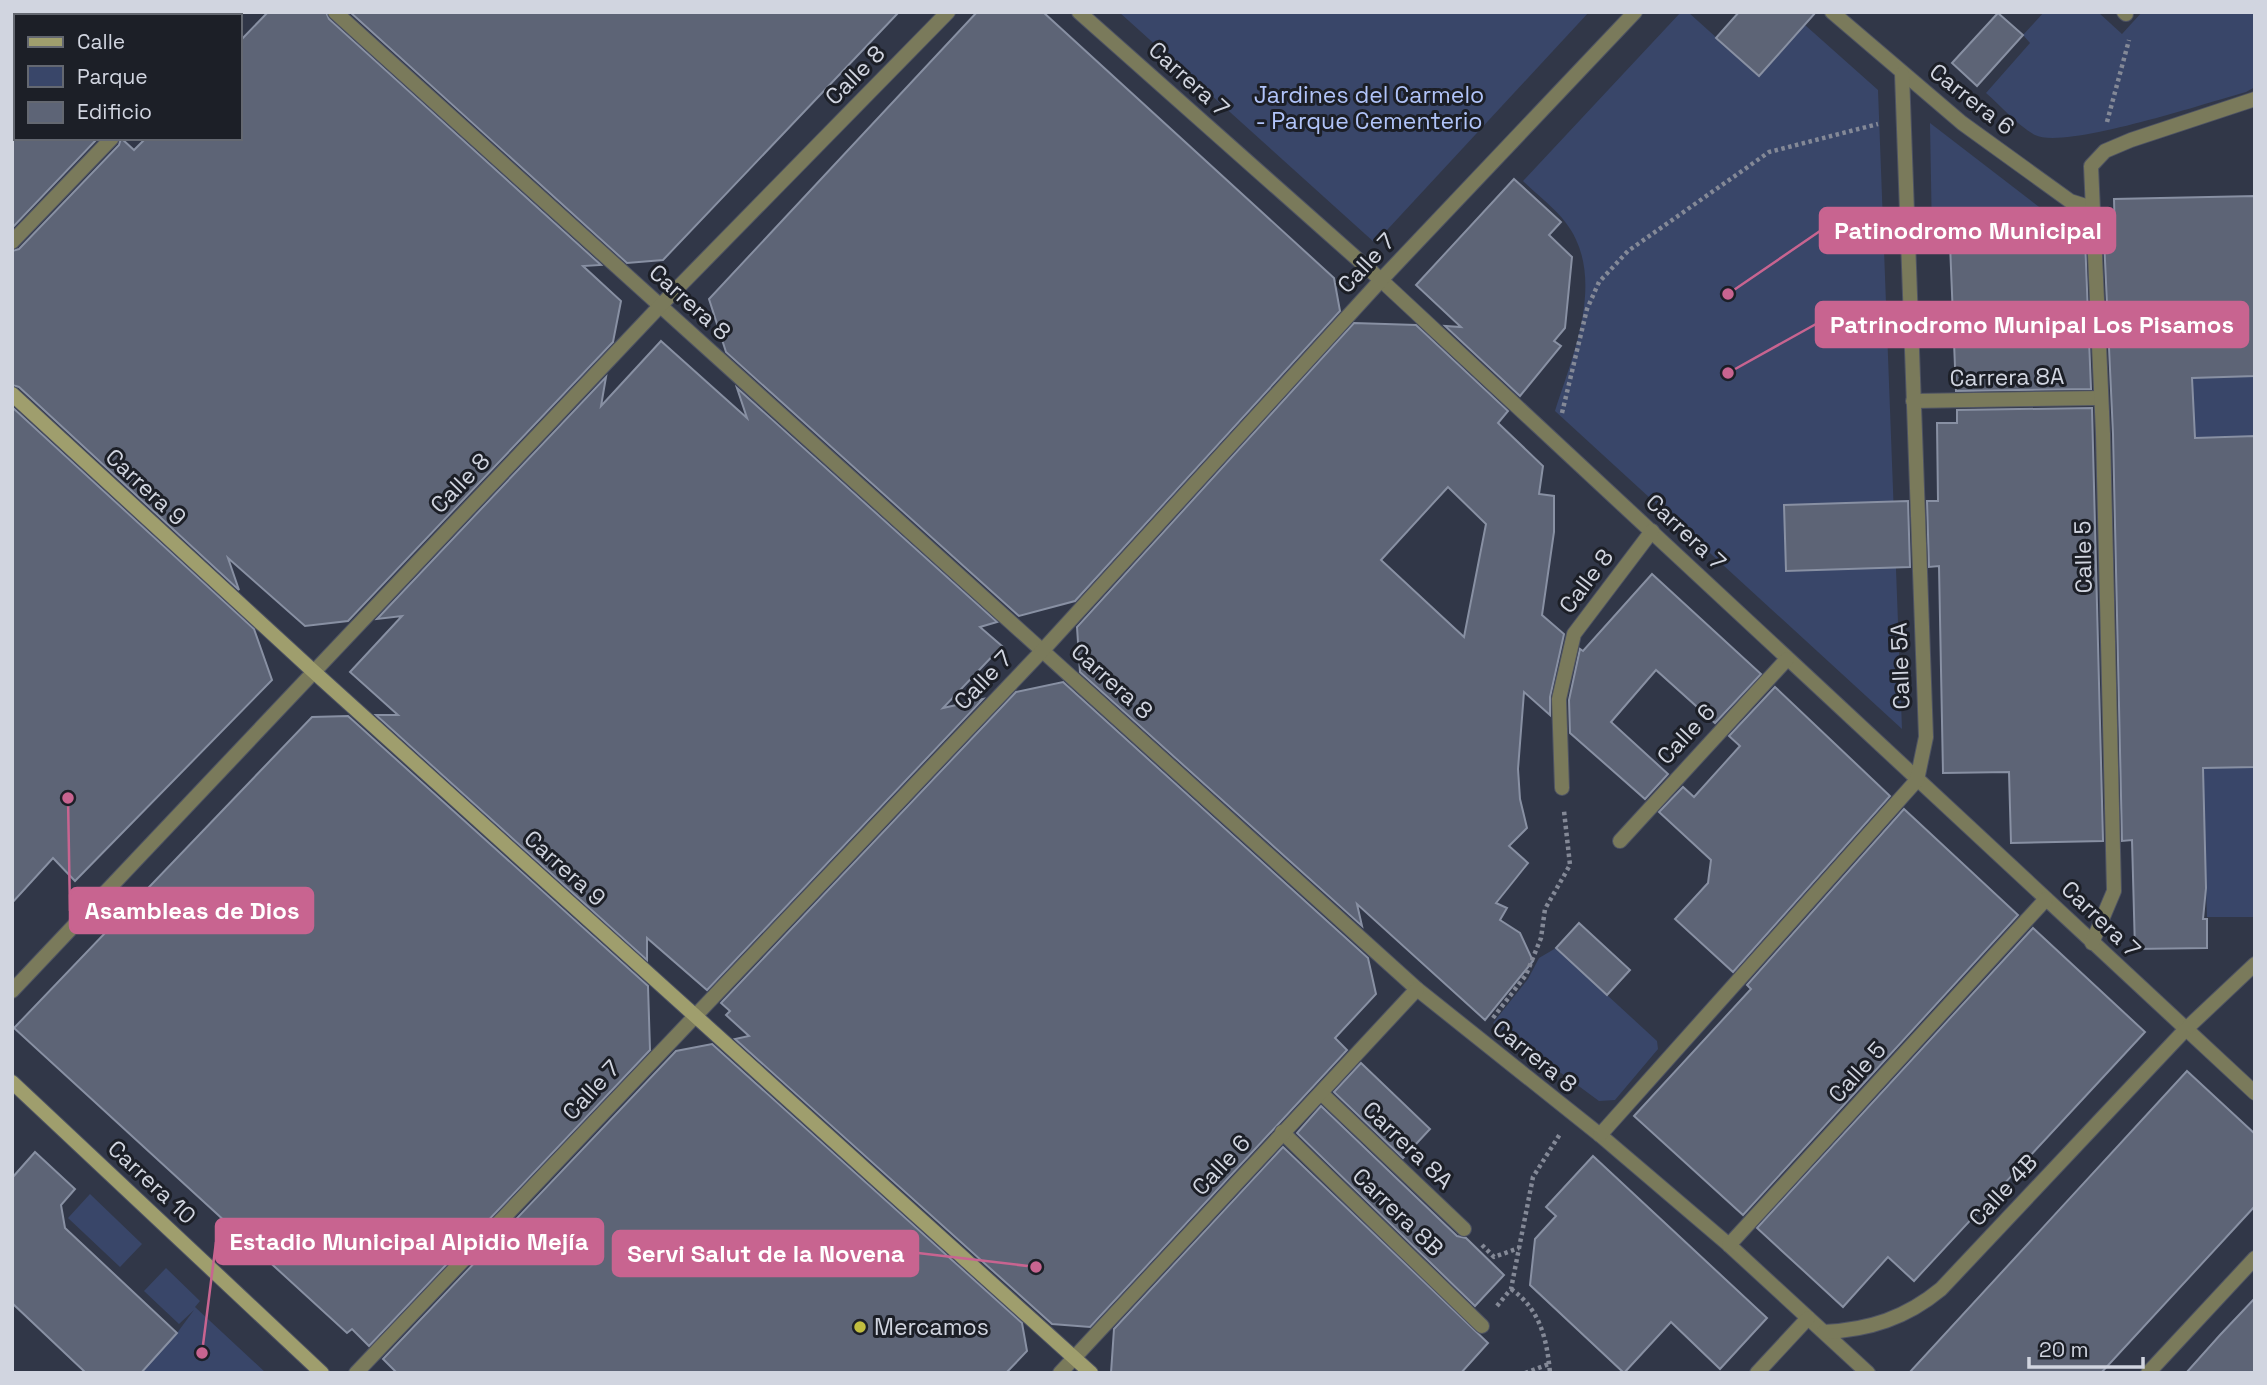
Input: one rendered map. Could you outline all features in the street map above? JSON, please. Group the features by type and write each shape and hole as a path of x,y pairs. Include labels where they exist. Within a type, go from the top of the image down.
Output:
{"main road":[{"name":"Carrera 9","path":"12,394 313,671 1091,1373"},
{"name":"Carrera 10","path":"12,1082 322,1373"}],"street":[{"name":"Carrera 8","path":"335,12 1417,989 1571,1115 1600,1135 1729,1245 1867,1373"},
{"name":"Calle 8","path":"12,991 660,306 948,12"},
{"name":"Carrera 7","path":"1079,12 1381,280 2255,1093"},
{"name":"Calle 7","path":"356,1373 694,1014 1044,650 1381,280 1635,12"},
{"name":"Carrera 6","path":"1832,12 1962,123 2070,201 2092,208"},
{"name":"Calle 5A","path":"1600,1135 1917,780 1926,737 1902,74"},
{"path":"2105,151 2255,99"},
{"path":"12,242 110,140"},
{"name":"Calle 5","path":"2092,943 2114,891 2101,398 2091,166 2105,151"},
{"name":"Carrera 8A","path":"1913,401 2101,398"},
{"name":"Calle 8","path":"1562,788 1559,699 1574,634 1651,531"},
{"name":"Calle 6","path":"1620,841 1787,659"},
{"name":"Calle 5","path":"1729,1245 2046,899"},
{"name":"Calle 4B","path":"1824,1332 1856,1331 1885,1322 1920,1306 2186,1030 2255,964"},
{"name":"Calle 6","path":"1060,1373 1417,989"},
{"name":"Carrera 8A","path":"1321,1093 1464,1229"},
{"name":"Carrera 8B","path":"1282,1132 1482,1326"},
{"path":"2148,1373 2255,1258"},
{"path":"1757,1373 1808,1318"}],"path":[{"path":"2105,151 2107,122 2126,46 2135,29 2125,13"},
{"path":"1550,436 1566,406 1587,309 1599,282 1628,251 1769,152 1902,116"},
{"path":"1906,240 2093,231"},
{"path":"1477,1038 1526,975 1541,938 1545,909 1570,865 1562,788"},
{"path":"1482,1326 1511,1289 1533,1177 1571,1115"},
{"path":"1464,1229 1494,1257 1519,1247"},
{"path":"1511,1289 1529,1301 1548,1348 1550,1373"},
{"path":"1525,1373 1549,1364"}],"green space":[{"name":"Jardines del Carmelo - Parque Cementerio","path":"1119,12 1589,12 1375,243"},
{"path":"1681,12 1688,12 1759,76 1805,25 1878,90 1902,729 1555,411 1583,316 1584,267 1578,244 1566,223 1523,181"},
{"path":"2044,12 2098,12 2122,34 2142,12 2255,12 2255,87 2202,105 2105,131 2051,138 2035,135 1986,93 2030,43 2023,35"},
{"path":"1930,123 2065,227 2066,230 1932,236"},
{"path":"2255,376 2255,436 2193,438 2192,378"},
{"path":"2255,767 2255,917 2207,917 2202,768"},
{"path":"1556,948 1657,1041 1658,1049 1615,1100 1599,1101 1493,1023 1528,979 1539,958"},
{"path":"90,1194 142,1244 120,1267 68,1218"},
{"path":"166,1268 200,1301 195,1307 266,1373 141,1373 194,1310 179,1324 144,1291"}],"building":[{"path":"268,12 326,12 329,19 601,265 583,266 621,301 613,342 348,621 305,626 228,558 239,590 19,387 12,385 12,251 19,249 119,145 120,140 134,150 144,140 242,140 242,39"},
{"path":"350,12 899,12 663,260 627,263"},
{"path":"977,12 1043,12 1334,278 1340,311 1075,601 1019,616 726,352 709,299"},
{"path":"1739,12 1816,12 1759,76 1716,38"},
{"path":"1998,13 2023,35 1977,86 1952,63"},
{"path":"12,138 96,140 12,228"},
{"path":"1514,179 1561,222 1549,235 1572,257 1565,328 1554,341 1561,346 1520,396 1445,326 1461,327 1416,285"},
{"path":"2255,196 2255,376 2192,378 2195,438 2255,436 2255,767 2203,768 2206,888 2203,919 2207,919 2207,948 2135,949 2132,840 2122,841 2113,434 2104,239 2115,238 2114,199"},
{"path":"2085,239 2091,389 1956,391 1950,244"},
{"path":"1354,323 1416,325 1508,411 1498,423 1543,466 1539,494 1554,496 1554,532 1542,615 1564,634 1550,697 1550,715 1524,692 1518,769 1520,799 1527,828 1509,846 1528,863 1496,903 1507,908 1500,920 1520,933 1533,961 1485,1020 1357,904 1362,926 1080,672 1077,627","holes":["1448,487 1486,524 1464,637 1381,560"]},
{"path":"661,341 747,418 737,388 997,622 980,627 1002,646 943,708 983,699 707,990 647,938 647,960 376,715 398,715 350,672 402,616 377,619 606,377 601,406"},
{"path":"12,407 254,629 272,680 75,881 53,858 12,903"},
{"path":"2092,408 2103,841 2011,843 2009,772 1943,773 1939,566 1929,567 1927,501 1938,501 1937,423 1957,423 1957,410"},
{"path":"1908,501 1910,567 1786,571 1784,505"},
{"path":"1652,574 1761,674 1715,723 1656,670 1611,722 1668,774 1645,799 1570,733 1569,700 1580,649 1583,651"},
{"path":"1063,682 1368,958 1376,994 1335,1038 1347,1050 1090,1327 1052,1324 735,1039 749,1036 726,1015 730,1011 721,1003 1016,692"},
{"path":"1775,687 1890,796 1733,972 1675,919 1708,883 1711,860 1659,812 1683,787 1694,797 1740,746 1729,736"},
{"path":"348,716 648,986 650,1050 369,1346 352,1329 347,1333 14,1028 312,717"},
{"path":"1904,809 2018,915 1743,1215 1634,1116 1751,989 1747,985"},
{"path":"1579,923 1630,970 1607,995 1556,948"},
{"path":"2033,928 2145,1032 1914,1281 1888,1257 1843,1307 1757,1228"},
{"path":"712,1044 1022,1323 1027,1351 1006,1373 397,1373 383,1359 676,1051"},
{"path":"1361,1063 1430,1129 1403,1158 1334,1092"},
{"path":"2187,1071 2255,1134 2255,1206 2101,1373 1909,1373"},
{"path":"1321,1106 1457,1236 1466,1238 1504,1275 1475,1306 1297,1133"},
{"path":"1283,1147 1488,1343 1461,1373 1111,1373 1114,1329"},
{"path":"35,1152 75,1189 61,1205 65,1228 177,1333 141,1373 86,1373 12,1303 12,1178"},
{"path":"1593,1156 1767,1318 1720,1369 1671,1322 1624,1373 1530,1285 1535,1239 1556,1216 1546,1207"},
{"path":"2255,1298 2255,1373 2186,1373 2220,1335"}],"place":[{"name":"Patinodromo Municipal","path":"1728,294"},
{"name":"Patrinodromo Munipal Los Pisamos","path":"1728,373"},
{"name":"Asambleas de Dios","path":"68,798"},
{"name":"Servi Salut de la Novena","path":"1036,1267"},
{"name":"Mercamos","path":"860,1327"},
{"name":"Estadio Municipal Alpidio Mejía","path":"202,1353"}]}
